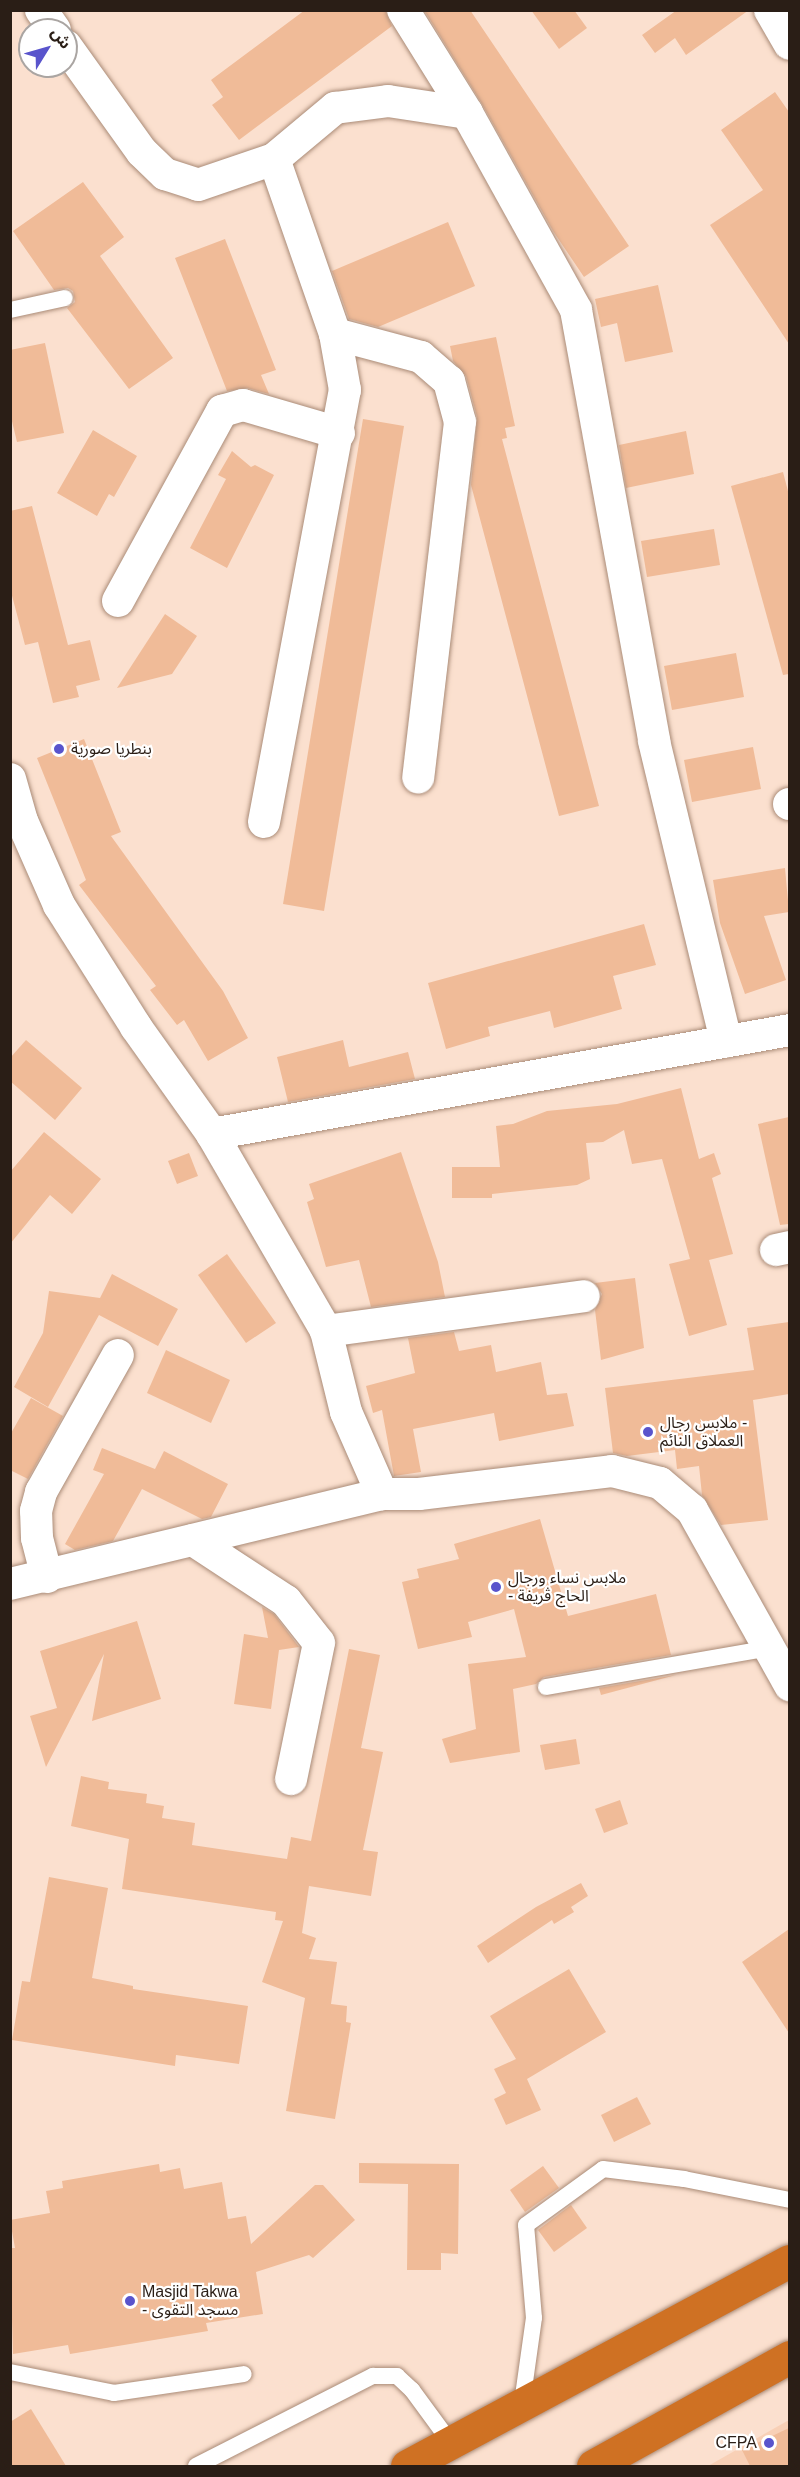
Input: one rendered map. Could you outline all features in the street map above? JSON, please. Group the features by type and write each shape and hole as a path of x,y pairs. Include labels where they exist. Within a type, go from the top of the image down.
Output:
{"highway":[{"path":"407,2466 789,2261"},
{"path":"593,2466 789,2357"}],"street":[{"path":"403,10 467,113 576,310 654,741 726,1041"},
{"path":"770,10 789,44"},
{"path":"78,63 142,152 165,174 198,185 274,159 335,108 388,101 467,113"},
{"path":"264,822 339,433 345,390 335,334 274,159"},
{"path":"335,334 421,357 449,381 460,422 418,778"},
{"path":"118,601 222,411 243,405 339,433"},
{"path":"10,779 22,821 59,905 136,1027 212,1134 326,1331 346,1412 382,1494"},
{"path":"212,1134 789,1030"},
{"path":"326,1331 584,1296"},
{"path":"47,1576 37,1538 36,1511 41,1492 118,1355"},
{"path":"10,1584 382,1494 420,1494 612,1471 660,1483 692,1510 789,1685"},
{"path":"193,1540 286,1601 319,1643 291,1779"}],"lane":[{"path":"10,310 65,298"},
{"path":"546,1687 769,1648"},
{"path":"522,2403 534,2318 526,2225 603,2169 684,2179 789,2200"},
{"path":"10,2372 114,2393 244,2374"},
{"path":"196,2466 374,2376 397,2376 412,2390 450,2443"}],"shaded area":[{"name":"CFPA","path":"789,2420 789,2466 708,2466"}],"building":[{"path":"305,10 385,10 392,26 239,140 212,105 223,97 211,80"},
{"path":"424,10 470,10 629,246 584,277 553,231 482,104"},
{"path":"531,10 574,10 587,28 559,49"},
{"path":"677,10 749,10 686,55 675,38 655,53 642,35"},
{"path":"775,92 789,112 789,344 710,225 763,190 721,130"},
{"path":"83,182 124,237 100,256 173,358 129,389 67,308 75,302 73,291 68,288 54,290 13,231"},
{"path":"448,222 475,286 378,327 349,319 332,271"},
{"path":"225,239 276,370 261,375 269,394 247,388 227,391 175,258"},
{"path":"658,285 673,352 625,362 617,323 601,327 595,299"},
{"path":"496,337 515,426 505,428 507,438 502,439 599,806 559,816 471,485 477,417 466,376 453,361 450,346"},
{"path":"45,343 64,433 17,442 10,413 10,350"},
{"path":"363,419 404,426 324,911 283,904"},
{"path":"93,430 137,456 114,497 109,494 97,516 57,493"},
{"path":"686,431 694,474 626,488 619,445"},
{"path":"232,451 251,467 255,465 274,475 227,568 190,548 226,479 218,475"},
{"path":"783,472 789,495 789,674 783,675 731,486"},
{"path":"32,506 68,645 90,640 100,680 76,686 79,697 53,703 38,642 25,645 10,588 10,511"},
{"path":"714,529 720,565 647,577 641,541"},
{"path":"165,614 197,636 172,674 117,688"},
{"path":"736,653 744,697 672,710 664,666"},
{"path":"84,739 121,832 111,836 223,991 248,1038 208,1061 184,1020 177,1025 150,990 156,986 79,885 86,880 37,758"},
{"path":"753,747 761,789 692,802 684,760"},
{"path":"785,868 789,912 764,916 786,980 745,994 720,923 713,880"},
{"path":"644,924 656,965 613,976 622,1009 554,1028 550,1011 488,1027 490,1036 446,1049 428,983"},
{"path":"26,1040 82,1088 55,1120 10,1081 10,1058"},
{"path":"343,1040 349,1067 408,1052 415,1079 288,1102 277,1057"},
{"path":"681,1088 699,1159 714,1153 721,1174 712,1178 733,1254 709,1260 727,1325 689,1336 669,1264 690,1259 662,1159 632,1164 624,1130 603,1142 586,1143 590,1179 577,1185 492,1194 492,1198 452,1198 452,1167 500,1167 496,1126 513,1124 547,1111 617,1104"},
{"path":"789,1117 789,1224 780,1225 758,1124"},
{"path":"44,1132 101,1179 72,1214 50,1195 10,1244 10,1172"},
{"path":"401,1152 438,1262 445,1297 371,1307 359,1260 326,1267 307,1202 314,1199 309,1184"},
{"path":"189,1153 198,1176 177,1184 168,1161"},
{"path":"227,1254 276,1323 246,1343 198,1275"},
{"path":"112,1274 178,1309 158,1346 99,1315 48,1407 14,1387 43,1333 49,1291 100,1298"},
{"path":"635,1278 644,1348 601,1360 595,1310 602,1294 595,1283"},
{"path":"789,1322 789,1394 753,1400 768,1520 721,1525 702,1495 699,1466 677,1469 675,1450 627,1456 613,1453 605,1388 754,1370 747,1328"},
{"path":"454,1332 459,1351 491,1345 496,1372 541,1362 547,1395 567,1393 574,1426 499,1441 494,1413 413,1429 421,1472 394,1476 382,1410 373,1413 366,1386 415,1373 408,1338"},
{"path":"166,1350 230,1380 211,1423 147,1393"},
{"path":"31,1398 63,1416 28,1479 10,1470 10,1435"},
{"path":"102,1448 155,1469 164,1451 228,1484 211,1517 202,1519 142,1489 113,1541 75,1550 65,1544 104,1474 93,1470"},
{"path":"540,1519 568,1616 656,1594 671,1655 544,1677 536,1684 513,1689 520,1752 450,1763 442,1739 476,1729 468,1664 526,1657 514,1609 468,1622 472,1637 418,1649 402,1582 419,1578 417,1569 459,1559 454,1544"},
{"path":"262,1607 274,1614 299,1647 279,1650 271,1709 234,1704 244,1634 268,1638"},
{"path":"137,1621 161,1699 92,1721 104,1654 46,1767 30,1716 57,1708 40,1651"},
{"path":"349,1649 380,1655 361,1748 383,1752 363,1850 378,1852 371,1896 309,1886 302,1933 316,1938 309,1959 337,1962 331,2004 347,2006 346,2022 351,2023 335,2119 286,2111 305,1998 262,1982 283,1921 275,1920 276,1912 122,1889 129,1839 71,1826 81,1776 109,1782 108,1789 147,1794 146,1803 164,1806 162,1818 195,1823 192,1845 287,1859 291,1837 311,1841"},
{"path":"676,1675 601,1695 599,1688"},
{"path":"576,1739 580,1764 545,1770 540,1745"},
{"path":"620,1800 628,1824 604,1833 595,1809"},
{"path":"49,1877 108,1888 92,1978 133,1986 133,1989 248,2006 239,2064 176,2055 175,2066 12,2040 22,1981 30,1982"},
{"path":"581,1883 588,1896 571,1907 574,1912 554,1924 552,1920 488,1963 477,1946 536,1907"},
{"path":"789,1929 789,2033 742,1962"},
{"path":"569,1969 606,2032 527,2079 541,2110 506,2125 494,2099 506,2093 494,2069 516,2059 490,2016"},
{"path":"637,2097 651,2124 614,2142 601,2115"},
{"path":"359,2163 459,2164 458,2254 441,2253 441,2270 407,2270 408,2184 359,2183"},
{"path":"159,2164 160,2172 180,2168 184,2189 222,2182 228,2219 246,2216 251,2244 315,2185 323,2185 355,2220 313,2258 309,2255 256,2272 263,2314 206,2323 208,2331 70,2354 68,2345 13,2354 10,2248 15,2248 10,2220 50,2213 46,2191 63,2188 62,2181"},
{"path":"543,2166 559,2188 525,2212 510,2190"},
{"path":"571,2205 587,2228 554,2252 538,2230"},
{"path":"31,2409 66,2466 10,2466 10,2422"},
{"name":"CFPA","path":"789,2428 789,2466 750,2466 742,2450"}],"place":[{"name":"بنطريا صورية","path":"59,749"},
{"name":"ملابس رجال - العملاق النائم","path":"648,1432"},
{"name":"ملابس نساء ورجال - الحاج ڨريفة","path":"496,1587"},
{"name":"Masjid Takwa - مسجد التقوى","path":"130,2301"},
{"name":"CFPA","path":"769,2443"}]}
